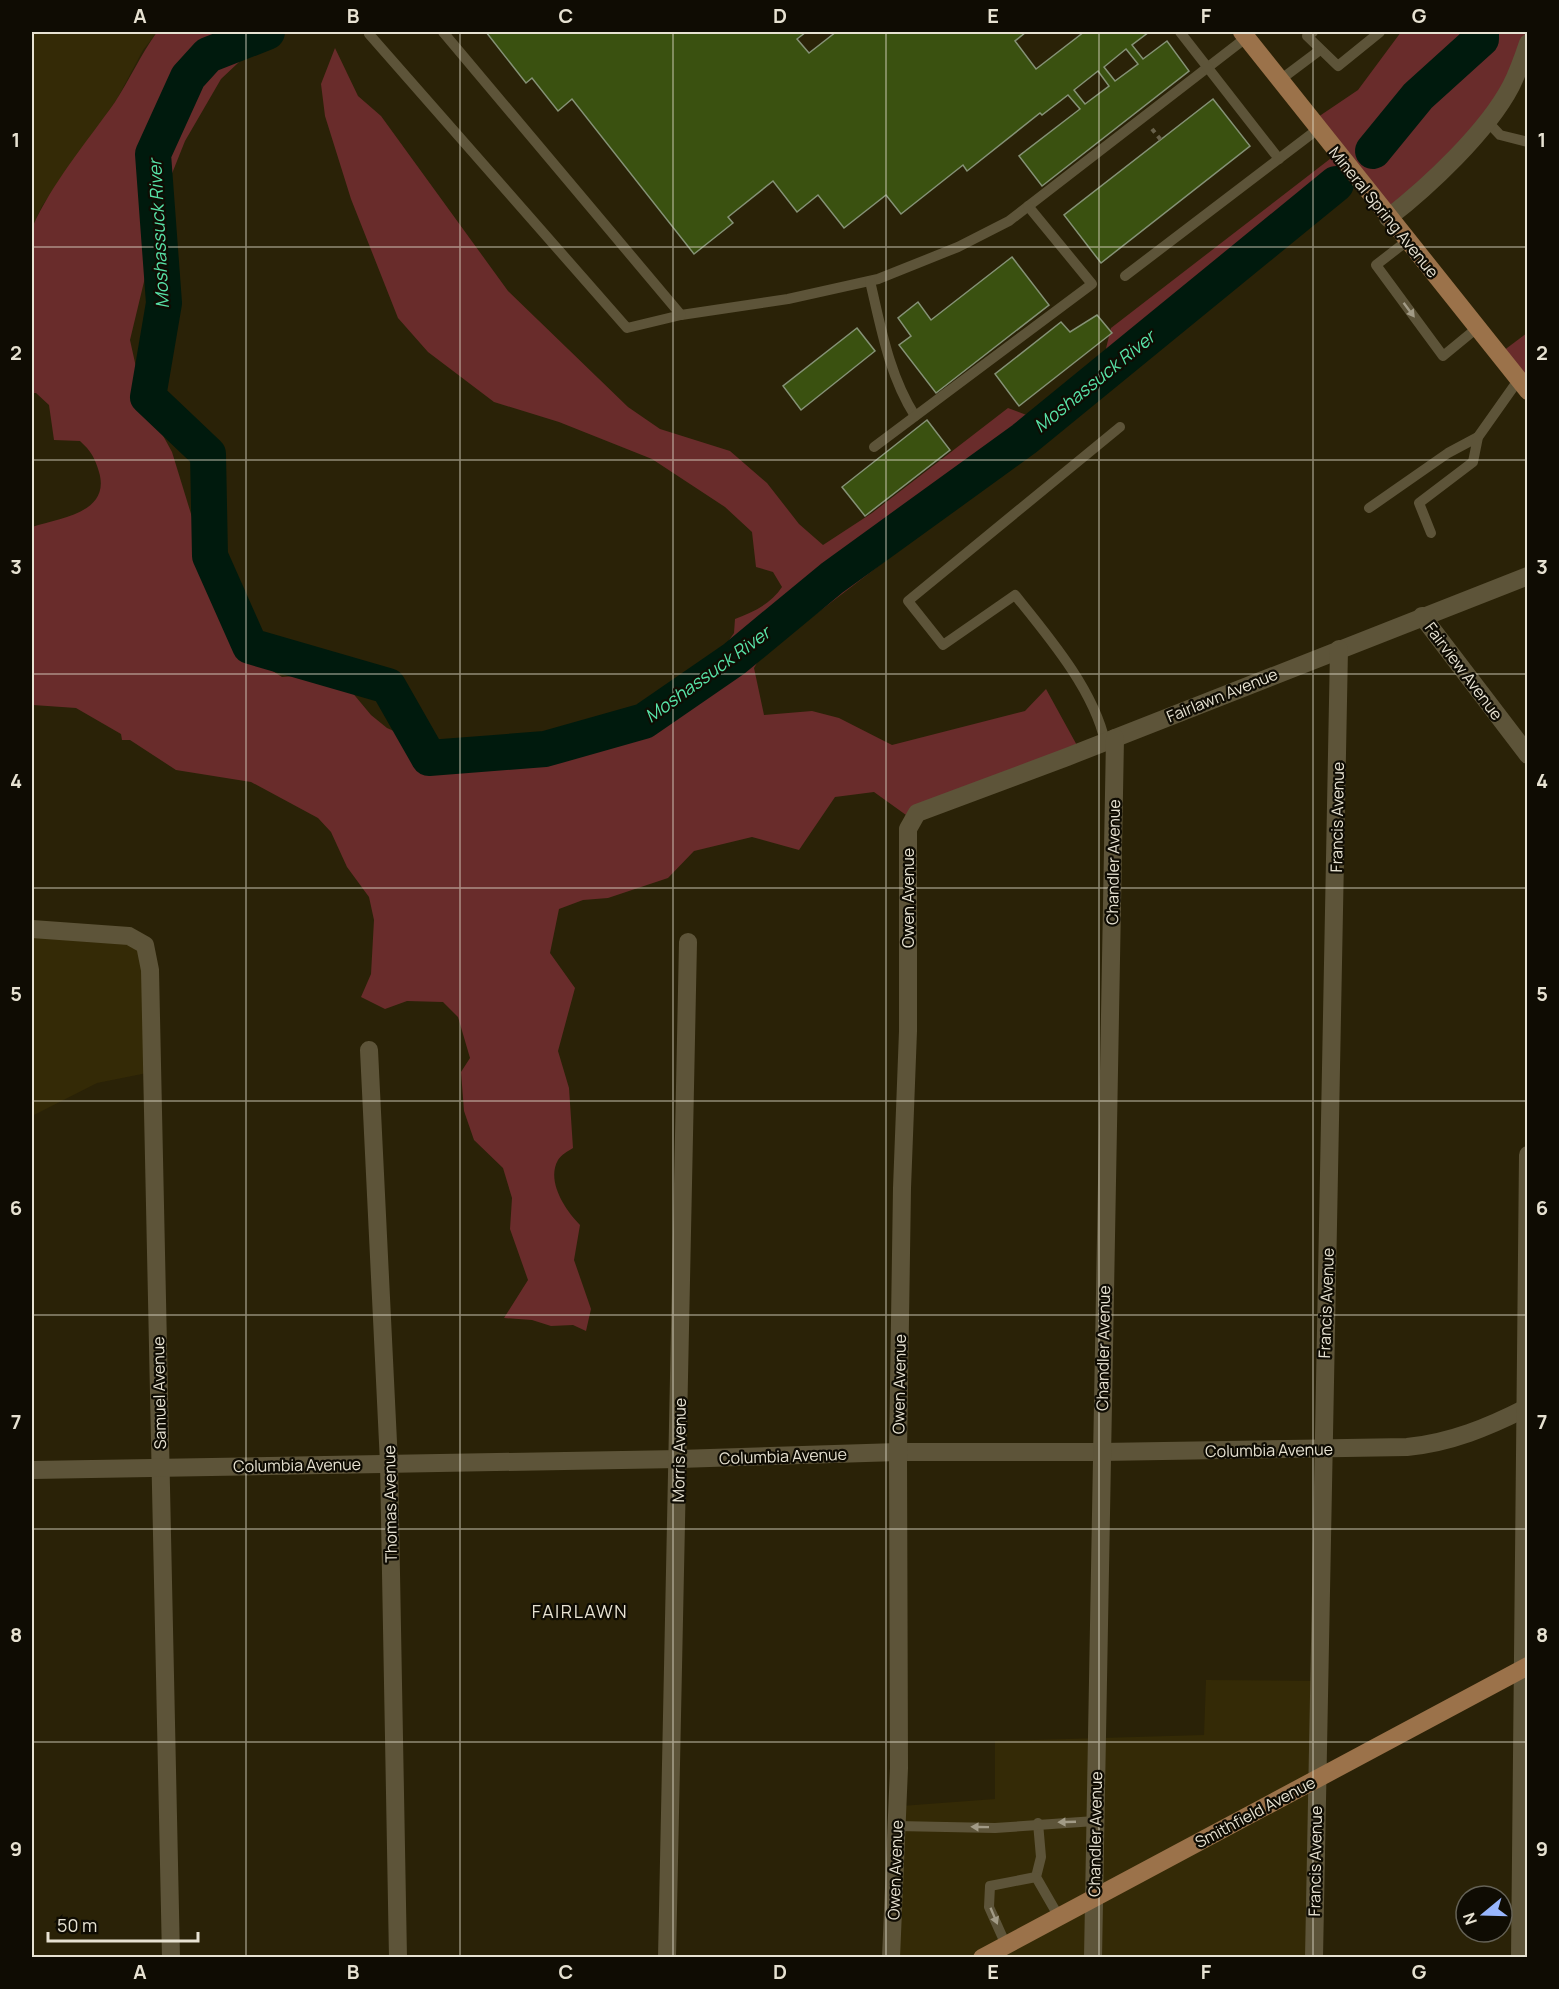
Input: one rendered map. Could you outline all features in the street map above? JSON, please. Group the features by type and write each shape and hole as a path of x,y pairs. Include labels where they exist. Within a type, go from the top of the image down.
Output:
{"main road":[{"name":"Mineral Spring Avenue","path":"1244,34 1523,385"},
{"name":"Smithfield Avenue","path":"982,1958 1525,1667"}],"street":[{"path":"1388,218 1414,197 1486,120 1510,88 1527,43"},
{"name":"Fairlawn Avenue","path":"916,813 1110,740 1527,576"},
{"name":"Fairview Avenue","path":"1422,616 1527,754"},
{"name":"Francis Avenue","path":"1314,1958 1321,1449 1330,1193 1339,649"},
{"name":"Chandler Avenue","path":"1093,1958 1110,740"},
{"name":"Owen Avenue","path":"891,1958 899,1768 898,1452 902,1188 908,1031 908,829 916,813"},
{"name":"Samuel Avenue","path":"32,929 129,936 145,945 150,970 171,1958"},
{"name":"Morris Avenue","path":"667,1958 688,942"},
{"name":"Thomas Avenue","path":"369,1050 389,1463 399,1958"},
{"path":"1520,1958 1525,1667 1527,1155"},
{"name":"Columbia Avenue","path":"32,1470 679,1459 898,1452 1101,1452 1424,1445 1486,1427 1526,1408"}],"lane":[{"path":"368,32 627,328 681,315 788,299 870,281 958,247 1009,221 1209,67 1244,34"},
{"path":"443,32 681,315"},
{"path":"1180,32 1279,159"},
{"path":"1313,32 1307,36 1338,66 1380,32"},
{"path":"1280,80 1320,50"},
{"path":"1486,120 1500,135 1527,142"},
{"path":"1125,276 1318,129"},
{"path":"874,447 1092,284 1028,206"},
{"path":"1407,241 1376,265 1443,356 1477,328"},
{"path":"870,281 898,390 915,417"},
{"path":"1369,508 1448,453 1478,437 1523,385"},
{"path":"1110,740 1101,721 1051,640 1015,595 943,645 908,601 1120,427"},
{"path":"1431,533 1419,503 1473,462 1478,437"},
{"path":"897,1826 995,1828 1038,1823 1095,1821"},
{"path":"1038,1823 1041,1857 1036,1877 1059,1917"},
{"path":"1006,1945 989,1907 990,1886 1036,1877"}],"shaded area":[{"path":"32,32 157,32 143,50 117,99 42,206 32,228"},
{"path":"157,32 271,32 221,79 185,141 167,186 130,340 143,399 172,452 231,644 282,677 336,673 371,715 387,728 435,749 505,749 675,693 714,662 734,633 735,619 767,603 782,587 773,572 756,567 752,532 725,507 652,459 559,422 494,402 428,352 398,318 351,199 325,116 321,84 335,48 358,96 381,116 508,291 628,407 660,429 730,451 767,483 799,524 823,545 872,513 1008,408 1037,419 1100,373 1111,328 1339,152 1318,117 1358,90 1401,32 1527,32 1527,64 1516,90 1392,215 1350,165 1239,257 1241,270 1233,290 1059,428 761,656 754,668 764,715 812,711 839,718 892,745 1025,711 1046,689 1079,749 913,820 874,792 835,797 799,850 752,837 694,851 668,878 608,898 583,900 559,909 550,953 575,988 558,1051 569,1088 573,1148 558,1160 554,1177 563,1203 580,1225 574,1260 591,1309 586,1331 573,1325 551,1326 532,1320 504,1318 528,1280 510,1229 512,1198 503,1168 474,1140 464,1111 461,1072 470,1058 458,1017 443,1002 407,1001 385,1009 361,997 371,974 374,920 369,897 347,867 331,832 318,818 251,782 176,770 130,740 122,740 121,734 76,708 33,705 32,527 80,511 98,497 101,486 99,472 90,452 80,441 54,440 49,405 36,393 32,393 32,228 59,179 115,102"},
{"path":"1527,333 1527,394 1503,351"},
{"path":"32,926 151,947 152,1072 97,1083 32,1116"},
{"path":"1206,1680 1318,1681 1315,1957 895,1957 901,1806 995,1799 995,1741 1204,1735"}],"building":[{"path":"486,32 806,32 797,39 809,53 836,32 1026,32 1015,41 1036,69 1084,32 1149,32 1132,45 1143,59 1167,41 1189,71 1042,186 1019,156 1080,109 1068,95 1042,115 1040,113 967,171 963,165 901,214 886,195 844,228 818,195 797,212 773,181 728,217 733,223 694,254 572,99 558,111 532,78 526,83","holes":["1126,49 1138,64 1115,81 1104,67","1098,71 1109,86 1085,104 1074,90"]},
{"path":"1213,99 1250,146 1101,263 1064,215"},
{"path":"1012,257 1049,305 936,393 899,345 911,336 898,318 918,302 931,320"},
{"path":"1097,315 1112,333 1019,406 995,374 1061,322 1070,332"},
{"path":"857,328 875,351 801,410 783,386"},
{"path":"927,420 950,450 865,516 842,487"}],"waterway":[{"name":"Moshassuck River","path":"267,32 208,55 188,77 153,154 164,303 148,397 208,454 210,556 250,646 388,686 429,758 545,749 644,721 734,659 832,578 1024,439 1336,184"},
{"name":"Moshassuck River","path":"1373,151 1418,96 1481,39 1481,32"}],"district":[{"name":"FAIRLAWN","path":"580,1611"}]}
